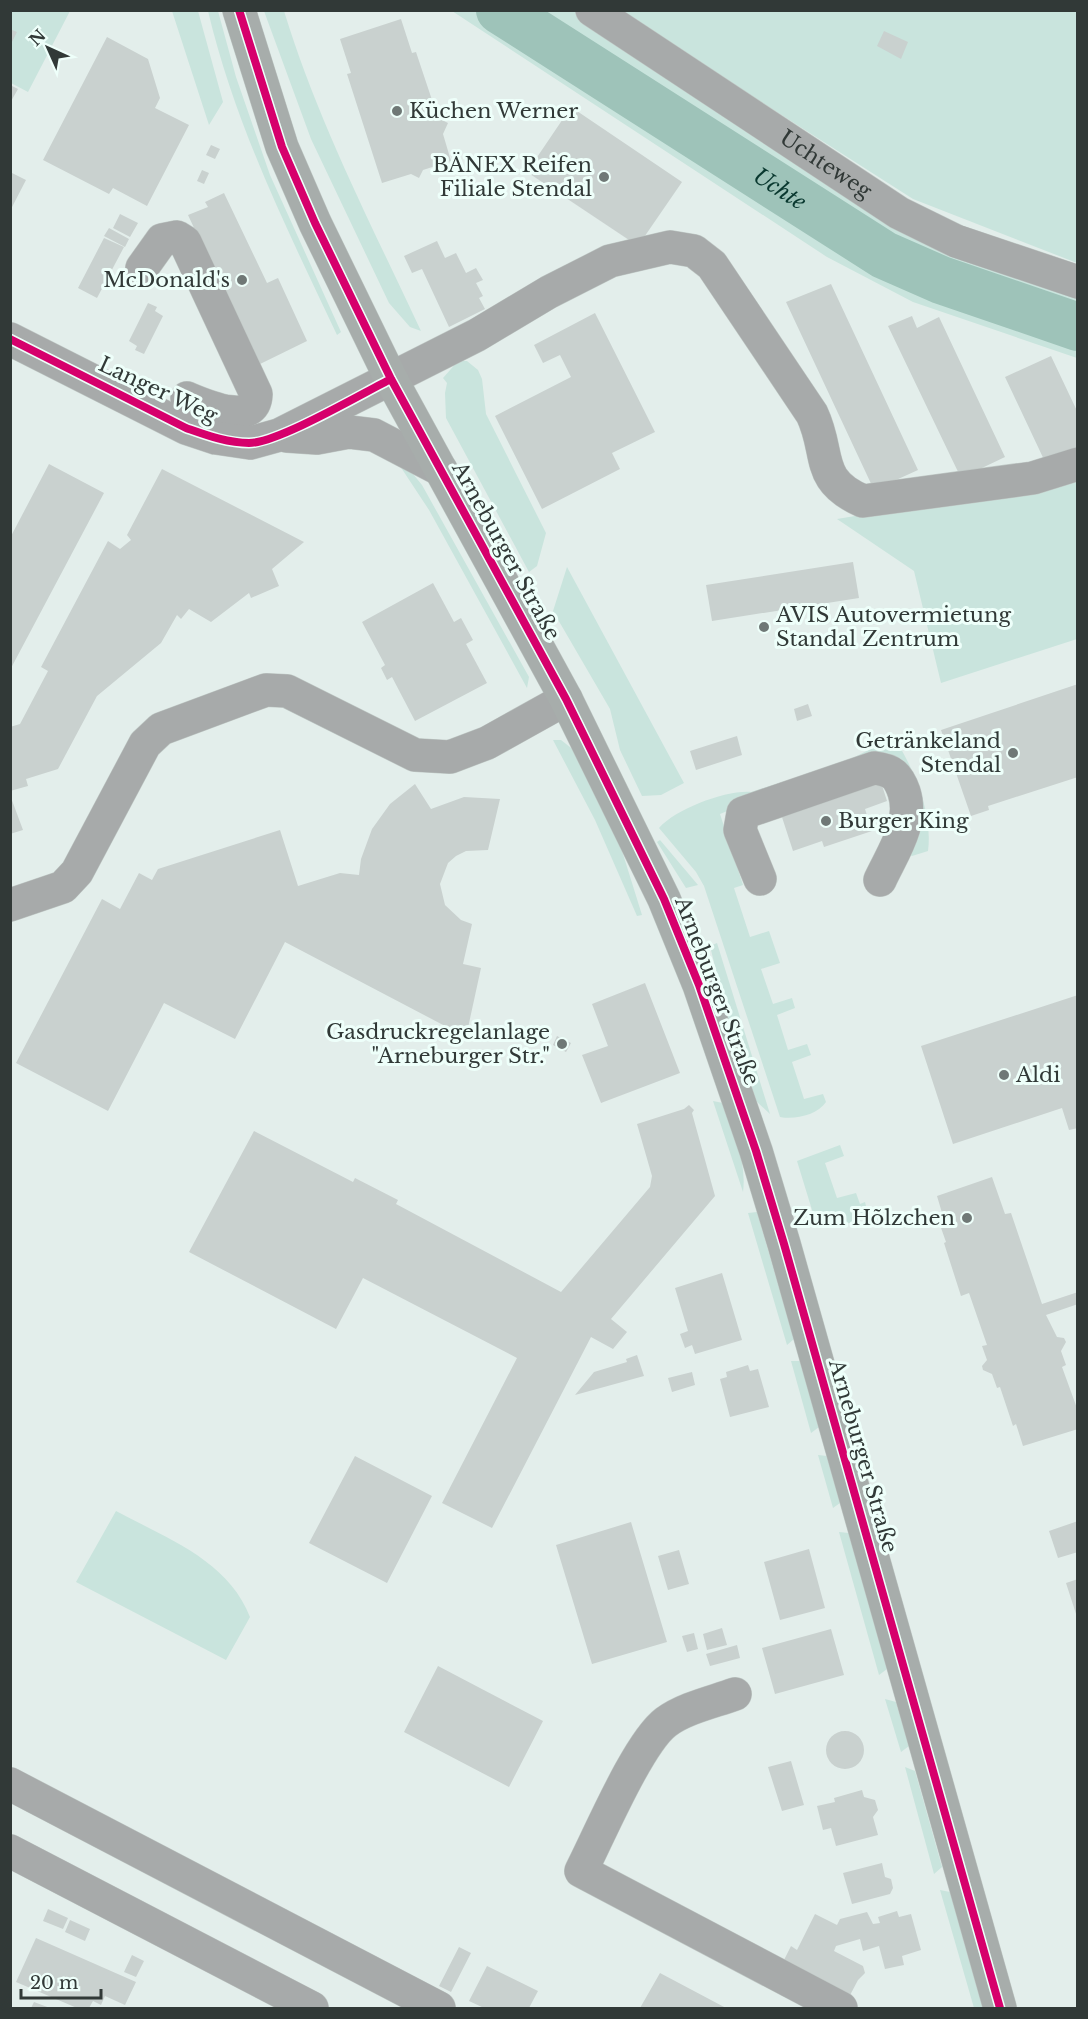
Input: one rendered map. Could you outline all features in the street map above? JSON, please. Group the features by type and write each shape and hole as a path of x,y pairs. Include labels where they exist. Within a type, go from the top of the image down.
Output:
{"main road":[{"name":"Arneburger Straße","path":"239,10 282,147 315,223 391,379 566,699 664,899 699,985 756,1150 999,2008"}],"street":[{"name":"Uchteweg","path":"592,10 899,213 956,241 1077,282"},
{"path":"142,268 162,240 177,237 185,242 256,394 256,400 251,406 231,413 187,398"},
{"name":"Langer Weg","path":"10,339 196,431 216,438 250,443 279,435 391,379 610,261 669,247 694,251 712,265 812,414 822,435 824,458 830,477 844,493 863,501 1033,478 1077,464"},
{"name":"Langer Weg","path":"279,435 317,438 349,432 374,435 441,470"},
{"path":"10,904 63,887 77,872 145,744 161,729 266,690 287,691 415,755 450,757 487,743 566,699"},
{"path":"760,879 740,831 743,813 874,768 893,772 897,776 907,802 908,815 880,880"},
{"path":"735,1694 689,1710 666,1722 648,1739 581,1871 841,2008"},
{"path":"10,1784 439,2008"},
{"path":"10,1851 312,2008"}],"green space":[{"path":"10,11 70,11 28,92 11,83"},
{"path":"172,11 198,11 223,102 209,125"},
{"path":"208,11 218,11 236,77 270,175 341,332 337,335 281,216 247,136 219,53"},
{"path":"264,11 284,11 329,133 421,331 410,327 389,303 311,139"},
{"path":"452,11 575,11 768,137 1077,294 1077,358 913,302 827,257"},
{"path":"619,11 1077,11 1077,263 913,199"},
{"path":"458,361 467,361 478,370 482,379 486,414 546,533 537,566 529,572 446,418 447,383 443,378"},
{"path":"398,463 404,463 422,485 529,677 527,688 429,510"},
{"path":"1077,479 1077,639 941,683 914,571 837,519"},
{"path":"567,567 684,783 661,795 642,796 620,750 610,709 553,611"},
{"path":"894,737 915,777 925,807 928,822 928,851 912,856 908,854 906,779 742,805 720,814 743,885 734,888 750,937 769,931 780,963 761,969 773,1004 792,998 795,1008 777,1015 788,1050 807,1044 811,1055 792,1062 804,1099 823,1094 826,1102 805,1116 780,1117 704,886 696,872 659,828 677,814 702,802 728,794 751,792 845,762"},
{"path":"553,740 561,740 575,751 618,838 642,915 637,916 595,820"},
{"path":"660,840 698,885 686,888 657,842"},
{"path":"717,943 770,1114 755,1100 728,1019 710,946"},
{"path":"713,1101 723,1103 735,1136 743,1169 743,1192"},
{"path":"840,1145 844,1156 825,1163 837,1198 856,1193 860,1204 865,1202 869,1218 851,1223 816,1223 797,1161"},
{"path":"757,1212 794,1339 787,1345 748,1213"},
{"path":"791,1361 800,1361 819,1427 811,1433"},
{"path":"818,1455 827,1456 840,1503 833,1508"},
{"path":"116,1511 194,1553 227,1580 240,1597 250,1617 226,1660 76,1582"},
{"path":"839,1532 849,1533 887,1669 879,1675"},
{"path":"885,1699 896,1702 909,1746 901,1752"},
{"path":"905,1767 915,1771 942,1867 934,1874"},
{"path":"940,1890 950,1892 983,2008 974,2008"}],"building":[{"path":"401,19 412,53 416,52 438,118 448,123 443,134 451,161 423,170 419,178 411,174 382,183 347,74 351,73 340,39"},
{"path":"10,29 17,32 10,46"},
{"path":"884,31 908,42 901,59 877,46"},
{"path":"107,37 148,59 160,98 155,108 189,125 147,206 113,188 109,194 43,160"},
{"path":"10,85 18,89 10,103"},
{"name":"BÄNEX Reifen Filiale Stendal","path":"571,107 682,182 638,246 527,172"},
{"path":"211,145 220,149 215,159 206,155"},
{"path":"202,170 209,173 204,184 197,181"},
{"path":"10,172 26,180 10,211"},
{"name":"McDonald's","path":"224,193 267,283 278,278 307,341 258,365 188,215 208,207 205,202"},
{"path":"120,214 138,223 130,237 113,228"},
{"path":"109,228 129,239 125,247 104,236"},
{"path":"104,238 124,247 97,298 78,288"},
{"path":"437,241 445,258 456,253 466,273 476,268 483,280 476,283 483,296 479,298 485,309 449,327 422,269 412,273 404,256"},
{"path":"831,284 918,470 874,490 786,302"},
{"path":"148,303 157,307 155,311 163,316 144,354 135,350 137,346 129,341"},
{"path":"595,313 655,432 612,453 620,469 542,509 495,416 571,377 560,355 543,363 534,345"},
{"path":"912,316 917,328 939,317 1005,457 961,478 888,326"},
{"path":"1051,356 1078,413 1078,451 1047,466 1005,377"},
{"path":"49,464 104,493 10,670 10,538"},
{"path":"162,469 304,542 272,569 279,586 251,598 249,593 211,622 189,609 181,619 177,615 161,643 97,696 58,769 26,779 28,786 10,791 10,727 20,724 48,671 41,667 108,541 120,549 131,540 127,535"},
{"path":"853,562 859,598 712,621 706,585"},
{"path":"433,583 454,622 461,618 473,640 466,644 487,683 415,721 392,677 387,680 381,668 385,665 362,622"},
{"name":"Getränkeland Stendal","path":"1078,684 1078,777 988,806 989,810 971,816 941,730"},
{"path":"808,704 812,716 797,721 794,709"},
{"path":"737,736 742,755 696,770 690,751"},
{"name":"Burger King","path":"880,779 887,801 865,809 872,831 824,847 822,841 793,851 780,811"},
{"path":"415,784 431,809 464,797 500,799 488,850 466,851 456,856 448,863 440,884 445,905 461,920 472,924 463,964 481,968 466,1037 285,942 235,1039 164,1003 108,1111 16,1063 102,899 120,909 139,873 152,880 158,869 280,830 298,886 340,873 359,875 361,859 372,829 390,804"},
{"path":"10,795 23,830 10,834"},
{"path":"645,983 680,1073 601,1103 582,1055 608,1046 592,1004"},
{"name":"Aldi","path":"1078,995 1078,1128 1069,1130 1062,1108 953,1144 921,1046"},
{"name":"Gasdruckregelanlage \"Arneburger Str.\"","path":"557,1036 571,1043 566,1052 553,1045"},
{"path":"689,1105 694,1110 692,1113 715,1196 611,1319 627,1332 613,1349 591,1337 492,1528 442,1503 517,1358 363,1278 336,1329 189,1252 254,1131 353,1182 355,1178 398,1200 396,1204 561,1292 650,1187 652,1176 637,1124 684,1109"},
{"path":"992,1177 1005,1214 1011,1213 1042,1304 1078,1292 1078,1304 1046,1315 1057,1337 1064,1338 1066,1342 1061,1351 1066,1365 1062,1367 1078,1411 1078,1429 1023,1446 1016,1424 1013,1426 1000,1387 997,1388 992,1374 983,1370 982,1366 987,1360 982,1346 987,1345 969,1293 961,1296 940,1225 945,1223 937,1196"},
{"path":"722,1273 742,1340 695,1354 692,1345 685,1348 680,1334 688,1331 675,1288"},
{"path":"637,1355 644,1376 575,1395 594,1372 627,1362 626,1359"},
{"path":"748,1365 750,1371 758,1369 769,1407 730,1417 720,1379 727,1377 726,1372"},
{"path":"692,1372 695,1385 672,1392 668,1378"},
{"path":"355,1456 432,1496 387,1583 309,1543"},
{"path":"1078,1521 1078,1552 1058,1558 1049,1531"},
{"path":"631,1522 667,1642 592,1664 556,1545"},
{"path":"809,1549 825,1608 780,1620 764,1562"},
{"path":"679,1550 689,1584 668,1590 658,1556"},
{"path":"1078,1579 1078,1617 1077,1617 1066,1583"},
{"path":"722,1628 727,1645 707,1650 703,1634"},
{"path":"831,1629 844,1675 775,1694 762,1648"},
{"path":"694,1633 698,1649 687,1652 682,1636"},
{"path":"737,1645 740,1658 710,1666 706,1654"},
{"path":"438,1666 543,1721 509,1787 404,1732"},
{"path":"845,1731 858,1737 864,1750 858,1763 845,1769 832,1763 826,1750 832,1737"},
{"path":"791,1761 804,1805 782,1811 768,1767"},
{"path":"862,1790 864,1797 875,1800 878,1810 873,1817 878,1835 836,1846 831,1828 823,1830 817,1806 835,1802 834,1798"},
{"path":"882,1863 885,1877 891,1879 893,1888 890,1894 852,1904 843,1873"},
{"path":"48,1909 68,1918 63,1929 43,1921"},
{"path":"897,1911 899,1917 911,1914 921,1950 902,1956 904,1965 885,1969 879,1946 863,1951 860,1939 836,1946 834,1951 863,1966 865,1973 858,1980 848,1999 782,1964 791,1946 797,1950 815,1914 837,1925 840,1919 867,1912 873,1924 880,1923 878,1917"},
{"path":"70,1920 90,1929 85,1941 65,1932"},
{"path":"36,1938 136,1982 125,2005 105,1996 101,2005 93,2001 89,2008 77,2008 16,1982"},
{"path":"459,1947 471,1953 451,1992 439,1986"},
{"path":"132,1955 144,1961 136,1977 124,1972"},
{"path":"487,1966 538,1991 529,2008 484,2008 469,2001"},
{"path":"660,1973 726,2008 640,2008"},
{"path":"34,2002 50,2008 31,2008"}],"waterway":[{"name":"Uchte","path":"500,10 884,255 941,280 1078,327"}],"cycle path":[{"path":"239,10 282,147 315,223 391,379 566,699 664,899 699,985 756,1151 784,1244 1000,2008"},
{"path":"10,339 186,428 241,443 262,441 299,427 391,379"}],"place":[{"name":"Küchen Werner","path":"397,111"},
{"name":"BÄNEX Reifen Filiale Stendal","path":"604,177"},
{"name":"McDonald's","path":"242,280"},
{"name":"AVIS Autovermietung Standal Zentrum","path":"764,627"},
{"name":"Getränkeland Stendal","path":"1013,753"},
{"name":"Burger King","path":"826,821"},
{"name":"Gasdruckregelanlage \"Arneburger Str.\"","path":"562,1044"},
{"name":"Aldi","path":"1004,1075"},
{"name":"Zum Hõlzchen","path":"967,1218"}]}
